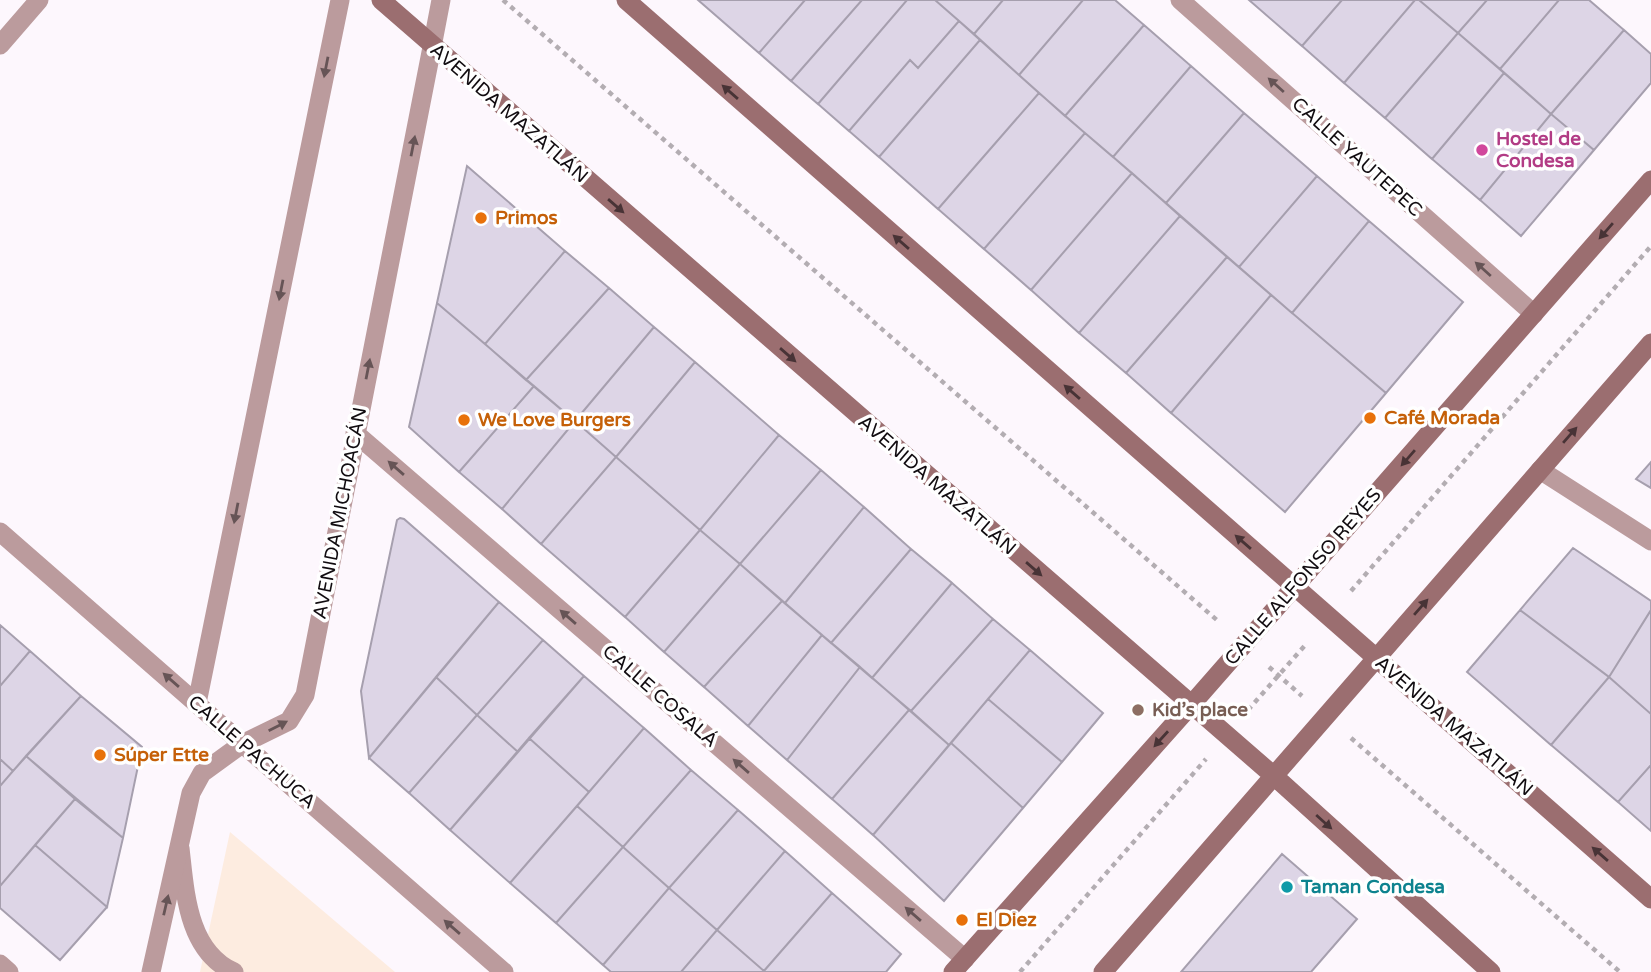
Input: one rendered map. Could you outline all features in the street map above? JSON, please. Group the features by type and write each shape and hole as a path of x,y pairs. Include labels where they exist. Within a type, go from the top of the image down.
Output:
{"main road":[{"name":"AVENIDA MAZATLÁN","path":"381,0 1273,776 1491,972"},
{"name":"AVENIDA MAZATLÁN","path":"626,0 1651,899"},
{"name":"CALLE ALFONSO REYES","path":"959,965 1245,644 1651,180"},
{"path":"1103,972 1651,343"}],"street":[{"path":"0,45 39,0"},
{"path":"197,703 340,0"},
{"name":"AVENIDA MICHOACÁN","path":"151,972 191,793 202,773 242,744 289,720 305,695 441,0"},
{"name":"CALLE YAUTEPEC","path":"1180,0 1534,314"},
{"name":"CALLE COSALÁ","path":"355,433 959,965"},
{"path":"1540,470 1651,541"},
{"name":"CALLE PACHUCA","path":"0,532 504,972"},
{"path":"180,847 186,903 196,932 214,958 234,972"},
{"path":"0,964 9,972"}],"path":[{"path":"503,0 1620,972"}],"shaded area":[{"path":"230,832 395,972 200,972"}],"building":[{"path":"698,0 805,0 759,53"},
{"path":"805,0 862,0 791,81 759,53"},
{"path":"862,0 907,0 818,104 791,81"},
{"path":"907,0 935,0 959,21 918,68 910,60 849,131 818,104"},
{"path":"935,0 1003,0 974,34"},
{"path":"1003,0 1083,0 1019,75 974,34"},
{"path":"1083,0 1115,0 1144,25 1065,116 1019,75"},
{"path":"1249,0 1342,0 1302,46"},
{"path":"1342,0 1415,0 1344,83 1302,46"},
{"path":"1415,0 1419,0 1458,33 1385,118 1344,83"},
{"path":"1419,0 1487,0 1458,33"},
{"path":"1487,0 1559,0 1500,69 1458,33"},
{"path":"1559,0 1589,0 1624,30 1551,114 1500,69"},
{"path":"959,21 980,40 879,157 849,131 910,60 918,68"},
{"path":"1144,25 1191,66 1113,157 1065,116"},
{"path":"1624,30 1651,54 1651,83 1594,150 1551,114"},
{"path":"1458,33 1504,73 1432,159 1385,118"},
{"path":"980,40 1039,93 938,209 879,157"},
{"path":"1191,66 1244,113 1166,203 1113,157"},
{"path":"1504,73 1551,114 1480,200 1432,159"},
{"path":"1039,93 1085,133 984,249 938,209"},
{"path":"1244,113 1317,176 1239,267 1166,203"},
{"path":"1551,114 1594,150 1521,236 1480,200"},
{"path":"1085,133 1132,173 1031,290 984,249"},
{"path":"467,166 565,251 485,344 437,303"},
{"path":"1132,173 1180,216 1079,333 1031,290"},
{"path":"1317,176 1369,221 1292,313 1239,267"},
{"path":"1180,216 1227,257 1126,373 1079,333"},
{"path":"1369,221 1463,302 1386,393 1292,313"},
{"path":"565,251 609,288 526,380 485,344"},
{"path":"1227,257 1271,295 1171,413 1126,373"},
{"path":"609,288 654,327 575,421 526,380"},
{"path":"1271,295 1386,393 1285,512 1171,413"},
{"path":"437,303 534,386 459,472 409,427"},
{"path":"654,327 695,362 616,457 575,421"},
{"path":"695,362 779,435 700,530 616,457"},
{"path":"534,386 575,421 502,509 459,472"},
{"path":"575,421 616,457 541,544 502,509"},
{"path":"779,435 821,470 740,564 700,530"},
{"path":"616,457 700,530 625,617 541,544"},
{"path":"1651,462 1651,488 1636,479"},
{"path":"821,470 864,507 785,603 740,564"},
{"path":"864,507 911,549 831,643 785,603"},
{"path":"400,518 499,602 369,758 361,691 397,520"},
{"path":"700,530 740,564 664,652 625,617"},
{"path":"1573,548 1651,601 1651,610 1609,677 1520,610"},
{"path":"911,549 952,583 872,678 831,643"},
{"path":"740,564 782,601 704,687 664,652"},
{"path":"952,583 993,619 911,711 872,678"},
{"path":"782,601 822,635 748,726 704,687"},
{"path":"499,602 543,640 477,715 436,677"},
{"path":"1520,610 1609,677 1551,745 1467,672"},
{"path":"1651,610 1651,714 1609,677"},
{"path":"993,619 1030,650 949,745 911,711"},
{"path":"0,625 30,651 0,686"},
{"path":"822,635 860,667 787,760 748,726"},
{"path":"543,640 584,676 518,752 477,715"},
{"path":"1030,650 1103,713 1062,762 988,699"},
{"path":"30,651 81,696 13,771 0,759 0,686"},
{"path":"860,667 909,710 832,799 787,760"},
{"path":"584,676 644,728 589,792 529,738"},
{"path":"436,677 477,715 409,793 369,758"},
{"path":"1609,677 1651,714 1651,765 1618,802 1551,745"},
{"path":"81,696 142,747 123,838 26,756"},
{"path":"988,699 1062,762 1023,808 951,743"},
{"path":"909,710 949,745 873,835 832,799"},
{"path":"477,715 518,752 450,830 409,793"},
{"path":"644,728 691,770 623,847 577,806"},
{"path":"529,738 589,792 510,883 450,830"},
{"path":"951,743 1023,808 944,901 873,835"},
{"path":"26,756 75,799 0,886 0,786"},
{"path":"0,759 13,771 0,786"},
{"path":"1651,765 1651,831 1618,802"},
{"path":"691,770 738,810 669,888 623,847"},
{"path":"75,799 123,838 107,907 35,845"},
{"path":"577,806 623,847 556,923 510,883"},
{"path":"738,810 785,851 717,930 669,888"},
{"path":"35,845 107,907 60,960 0,908 0,886"},
{"path":"623,847 669,888 603,965 556,923"},
{"path":"785,851 832,893 764,971 717,930"},
{"name":"Taman Condesa","path":"1282,854 1357,919 1311,972 1181,972"},
{"path":"669,888 717,930 681,972 611,972 603,965"},
{"path":"832,893 901,954 886,972 763,972"},
{"path":"717,930 764,971 681,972"}],"place":[{"name":"Hostel de Condesa","path":"1482,150"},
{"name":"Primos","path":"481,218"},
{"name":"Café Morada","path":"1370,418"},
{"name":"We Love Burgers","path":"464,420"},
{"name":"Kid’s place","path":"1138,710"},
{"name":"Súper Ette","path":"100,755"},
{"name":"Taman Condesa","path":"1287,887"},
{"name":"El Diez","path":"962,920"}]}
